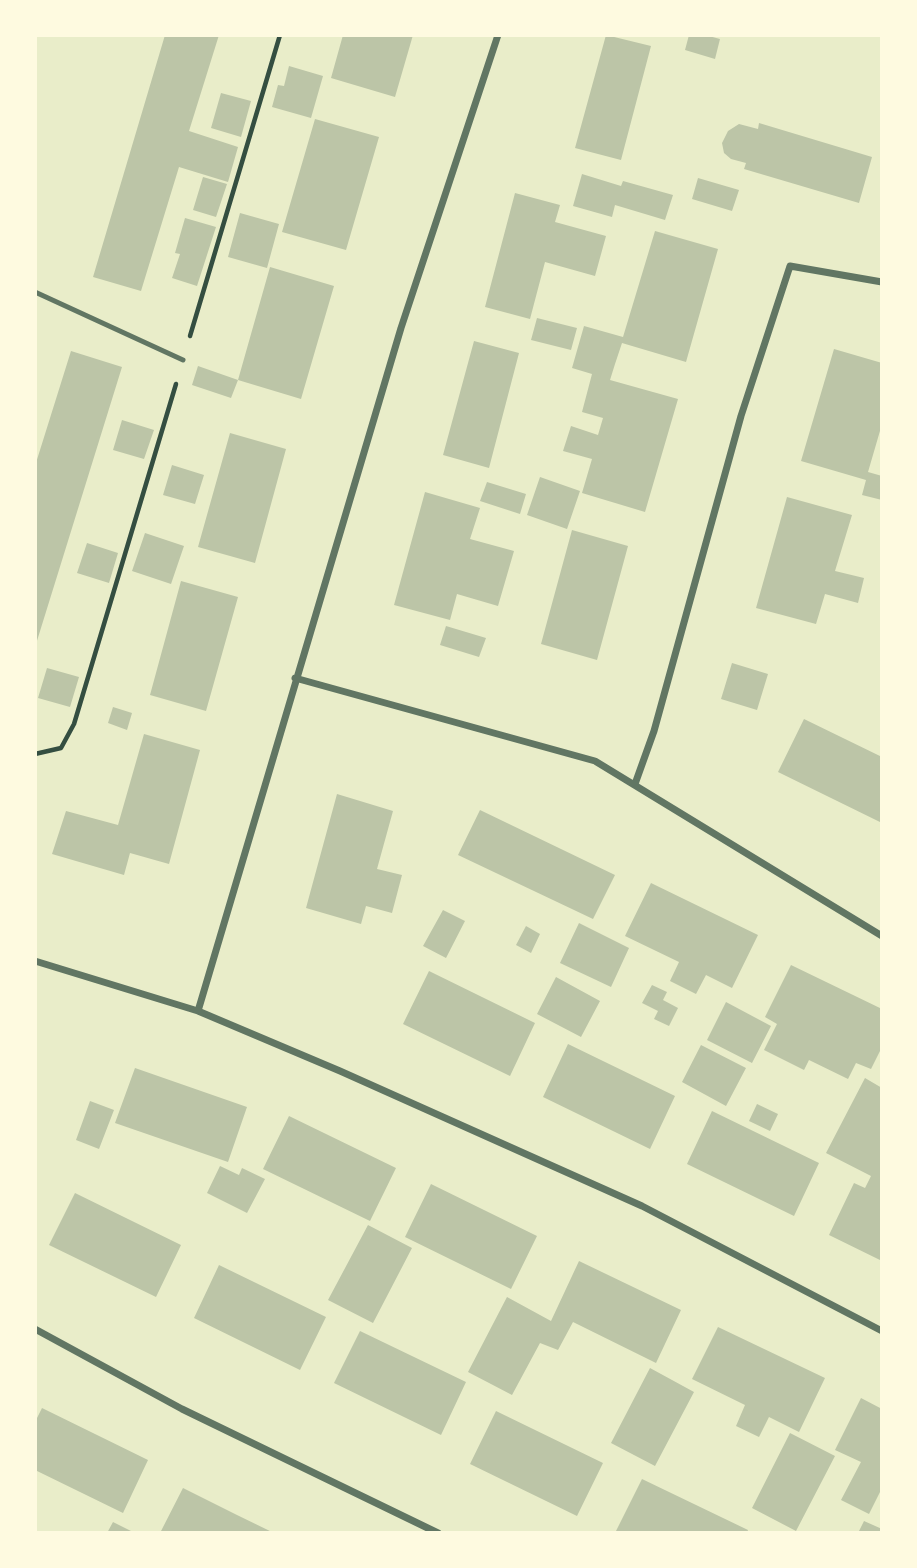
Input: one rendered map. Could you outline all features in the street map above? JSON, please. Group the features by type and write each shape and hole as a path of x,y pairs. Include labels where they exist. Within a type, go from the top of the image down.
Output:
{"street":[{"path":"198,1011 401,328 498,35"},
{"path":"635,784 654,731 741,416 790,266 882,282"},
{"path":"295,678 595,761 882,936"},
{"path":"35,961 198,1011 341,1071 642,1206 882,1331"},
{"path":"35,1329 182,1409 438,1533"}],"lane":[{"path":"35,292 183,360"}],"path":[{"path":"35,754 61,748 74,724 280,35"}],"building":[{"path":"165,35 219,35 189,131 238,147 228,182 179,167 141,291 93,277"},
{"path":"343,35 413,35 395,97 331,78"},
{"path":"606,35 651,46 621,160 575,148"},
{"path":"689,35 720,39 715,59 685,50"},
{"path":"289,66 323,76 311,118 272,107 278,85 284,86"},
{"path":"221,93 251,101 241,137 211,128"},
{"path":"315,119 379,137 346,250 282,232"},
{"path":"759,123 872,157 859,203 744,169 746,163 731,159 724,153 722,143 728,131 739,124 758,129"},
{"path":"582,174 621,186 623,181 673,195 665,220 615,205 612,217 573,206"},
{"path":"203,177 227,184 216,217 193,210"},
{"path":"698,178 739,190 732,211 692,199"},
{"path":"515,193 560,205 555,222 606,236 595,276 545,262 530,319 485,307"},
{"path":"240,213 279,224 267,268 228,257"},
{"path":"185,218 216,227 197,286 172,278 180,254 175,253"},
{"path":"655,231 718,249 686,362 622,343 610,380 678,399 645,512 582,493 592,459 563,451 571,426 598,435 603,418 582,412 592,374 572,368 584,326 623,337"},
{"path":"270,267 334,286 301,399 238,380"},
{"path":"537,318 577,328 571,350 531,340"},
{"path":"474,341 519,353 489,468 443,455"},
{"path":"834,349 882,363 882,424 868,472 882,476 882,500 862,495 866,480 801,461"},
{"path":"71,351 122,367 36,644 35,466"},
{"path":"198,366 238,380 231,398 192,385"},
{"path":"122,420 154,430 144,459 113,450"},
{"path":"230,433 286,449 255,563 198,547"},
{"path":"172,465 204,475 195,504 163,495"},
{"path":"540,477 580,491 567,529 527,515"},
{"path":"487,482 526,494 520,514 480,501"},
{"path":"425,492 480,508 470,539 514,551 498,606 457,594 450,620 394,605"},
{"path":"787,497 852,515 835,571 864,578 858,603 825,594 816,624 756,608"},
{"path":"572,530 628,546 597,660 541,644"},
{"path":"145,533 184,546 171,584 132,571"},
{"path":"87,543 118,553 109,583 77,573"},
{"path":"181,581 238,597 206,711 150,695"},
{"path":"446,626 486,638 479,657 440,645"},
{"path":"732,663 768,674 757,710 721,699"},
{"path":"47,668 79,677 70,707 38,698"},
{"path":"113,707 132,713 127,730 108,723"},
{"path":"804,719 882,757 882,823 778,772"},
{"path":"144,734 200,750 169,864 130,853 124,875 52,854 66,811 118,825"},
{"path":"337,794 393,811 377,869 402,875 392,913 366,906 361,924 306,908"},
{"path":"480,810 615,875 593,919 458,855"},
{"path":"651,883 758,935 732,988 706,975 696,994 670,981 679,962 625,936"},
{"path":"443,910 465,921 446,958 423,946"},
{"path":"579,923 629,948 611,987 560,963"},
{"path":"526,926 540,934 531,953 516,945"},
{"path":"791,965 882,1009 882,1047 871,1069 856,1063 848,1079 809,1060 804,1070 764,1050 777,1024 765,1017"},
{"path":"429,971 535,1023 510,1076 403,1024"},
{"path":"556,977 600,1001 581,1037 537,1014"},
{"path":"652,985 667,992 663,1000 678,1008 669,1026 654,1019 658,1011 642,1003"},
{"path":"726,1002 771,1026 752,1063 707,1040"},
{"path":"568,1044 675,1096 650,1149 543,1097"},
{"path":"701,1045 746,1068 726,1106 682,1082"},
{"path":"135,1068 247,1107 228,1162 115,1123"},
{"path":"865,1078 882,1088 882,1261 829,1235 854,1183 865,1188 871,1176 826,1153"},
{"path":"90,1101 114,1110 99,1149 76,1140"},
{"path":"757,1104 778,1114 770,1131 749,1121"},
{"path":"712,1111 819,1163 794,1216 687,1164"},
{"path":"289,1116 396,1168 370,1221 263,1169"},
{"path":"220,1166 239,1175 242,1168 265,1179 247,1213 207,1193"},
{"path":"431,1184 537,1236 511,1289 405,1237"},
{"path":"75,1193 181,1245 156,1297 49,1245"},
{"path":"368,1225 412,1248 373,1323 328,1300"},
{"path":"579,1261 681,1310 656,1363 573,1322 558,1350 540,1343 512,1395 468,1372 507,1297 551,1321"},
{"path":"219,1265 326,1317 300,1370 194,1318"},
{"path":"718,1327 825,1378 799,1432 769,1417 759,1437 736,1426 745,1405 692,1379"},
{"path":"360,1331 466,1382 441,1435 334,1383"},
{"path":"650,1368 694,1392 655,1466 611,1443"},
{"path":"861,1398 882,1409 882,1488 869,1514 841,1500 861,1462 835,1450"},
{"path":"42,1408 148,1460 123,1513 35,1470 35,1422"},
{"path":"496,1411 603,1463 577,1516 470,1464"},
{"path":"790,1433 835,1456 796,1531 752,1508"},
{"path":"642,1479 748,1530 747,1533 616,1531"},
{"path":"183,1488 237,1515 274,1533 160,1533"},
{"path":"864,1521 882,1529 882,1533 858,1533"},
{"path":"113,1522 135,1533 107,1533"}]}
